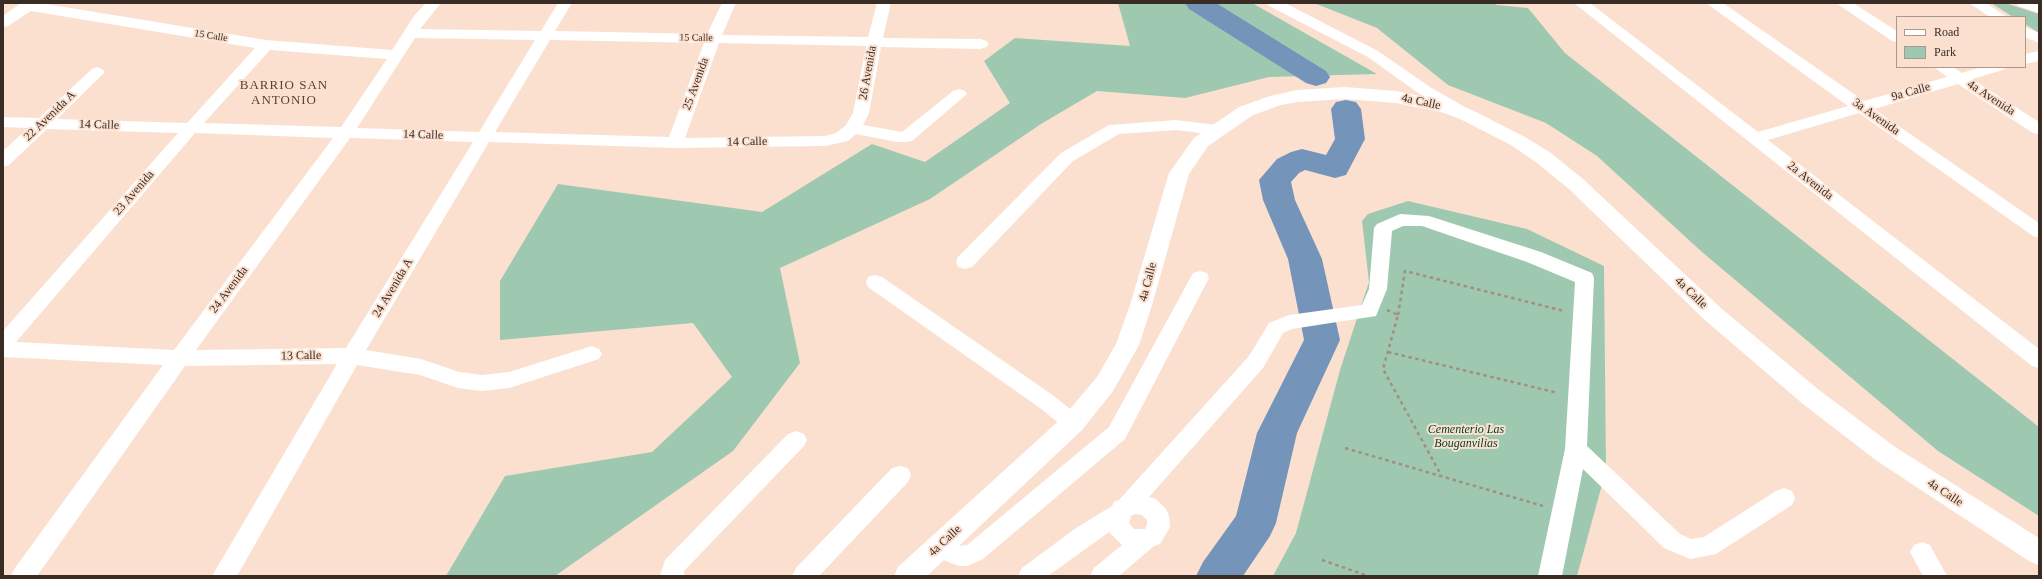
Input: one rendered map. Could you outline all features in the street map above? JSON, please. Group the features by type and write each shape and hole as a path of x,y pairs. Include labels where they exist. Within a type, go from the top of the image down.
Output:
{"main road":[{"name":"4a Calle","path":"908,576 1073,423 1105,384 1127,345 1141,305 1179,173 1198,147 1216,130 1246,111 1277,100 1316,94 1371,94 1419,101 1465,114 1518,141 1544,158 1576,184 1714,316 1811,397 1886,454 2039,553"}],"street":[{"name":"24 Avenida","path":"23,576 179,358 346,132 419,19 434,3"},
{"name":"24 Avenida A","path":"224,576 352,356 565,3"},
{"name":"25 Avenida","path":"675,143 713,38 729,3"},
{"name":"26 Avenida","path":"847,133 861,113 874,42 884,3"},
{"path":"1274,3 1373,54 1416,82 1424,90 1465,114"},
{"name":"2a Avenida","path":"1581,3 2039,360"},
{"name":"3a Avenida","path":"1713,3 1862,106 2039,232"},
{"path":"1842,3 1896,37"},
{"path":"1976,3 1998,16"},
{"path":"2023,3 2039,9"},
{"name":"15 Calle","path":"29,5 266,45 397,55"},
{"path":"3,23 29,5"},
{"path":"2026,32 2039,39"},
{"name":"15 Calle","path":"411,33 981,44"},
{"name":"23 Avenida","path":"3,344 191,128 266,45"},
{"path":"2026,59 2039,56"},
{"name":"4a Avenida","path":"1944,68 2039,129"},
{"name":"9a Calle","path":"1756,138 1995,68"},
{"name":"22 Avenida A","path":"3,161 96,72"},
{"path":"847,133 897,137 906,136 959,94"},
{"name":"14 Calle","path":"3,122 675,143 824,141 847,133"},
{"path":"965,262 1067,157 1115,130 1176,125 1216,130"},
{"path":"1146,539 1133,539 1122,532 1117,521 1123,510 1256,362 1276,328 1290,322 1370,307 1378,290 1383,228 1400,220 1423,220 1534,257 1585,278 1580,398 1576,448 1565,512 1550,576"},
{"path":"938,548 959,556 967,556 975,552 1118,433 1200,278"},
{"path":"875,282 1047,402 1073,423"},
{"name":"13 Calle","path":"3,349 179,358 352,356 421,367 458,380 482,383 510,380 592,354"},
{"path":"672,576 672,566 796,440"},
{"path":"1576,448 1672,541 1690,549 1708,547 1784,498"},
{"path":"804,576 900,475"},
{"path":"1030,576 1084,535 1123,510 1142,504 1154,510 1158,516 1159,527 1152,536 1146,539 1102,576"},
{"path":"1922,552 1935,576"}],"path":[{"path":"1441,476 1383,369 1398,315 1405,271 1584,316"},
{"path":"1370,307 1398,315"},
{"path":"1388,352 1580,398"},
{"path":"1345,448 1565,512"},
{"path":"1322,560 1368,576"}],"green space":[{"path":"1118,3 1252,3 1377,74 1269,77 1185,98 1097,91 1041,124 930,199 780,268 800,363 733,451 555,576 446,576 505,476 652,452 732,377 693,323 500,340 500,281 558,184 762,212 872,144 925,162 1010,103 984,61 1015,38 1130,46"},
{"path":"1314,3 1493,3 1497,5 1528,8 1565,53 2039,427 2039,516 1938,451 1702,252 1597,156 1546,123 1448,85 1377,28"},
{"path":"1991,3 2005,3 2039,14 2039,33 2026,25 2026,16 2011,16"},
{"name":"Cementerio Las Bouganvilias","path":"1408,201 1527,229 1604,266 1606,470 1577,576 1273,576 1296,533 1340,370 1369,282 1362,221 1368,214"}],"waterway":[{"path":"1198,3 1316,77"},
{"path":"1218,576 1255,523 1277,433 1322,340 1305,259 1279,200 1275,180 1288,166 1302,159 1335,168 1350,139 1346,109"}],"district":[{"name":"BARRIO SAN ANTONIO","path":"284,94"}]}
